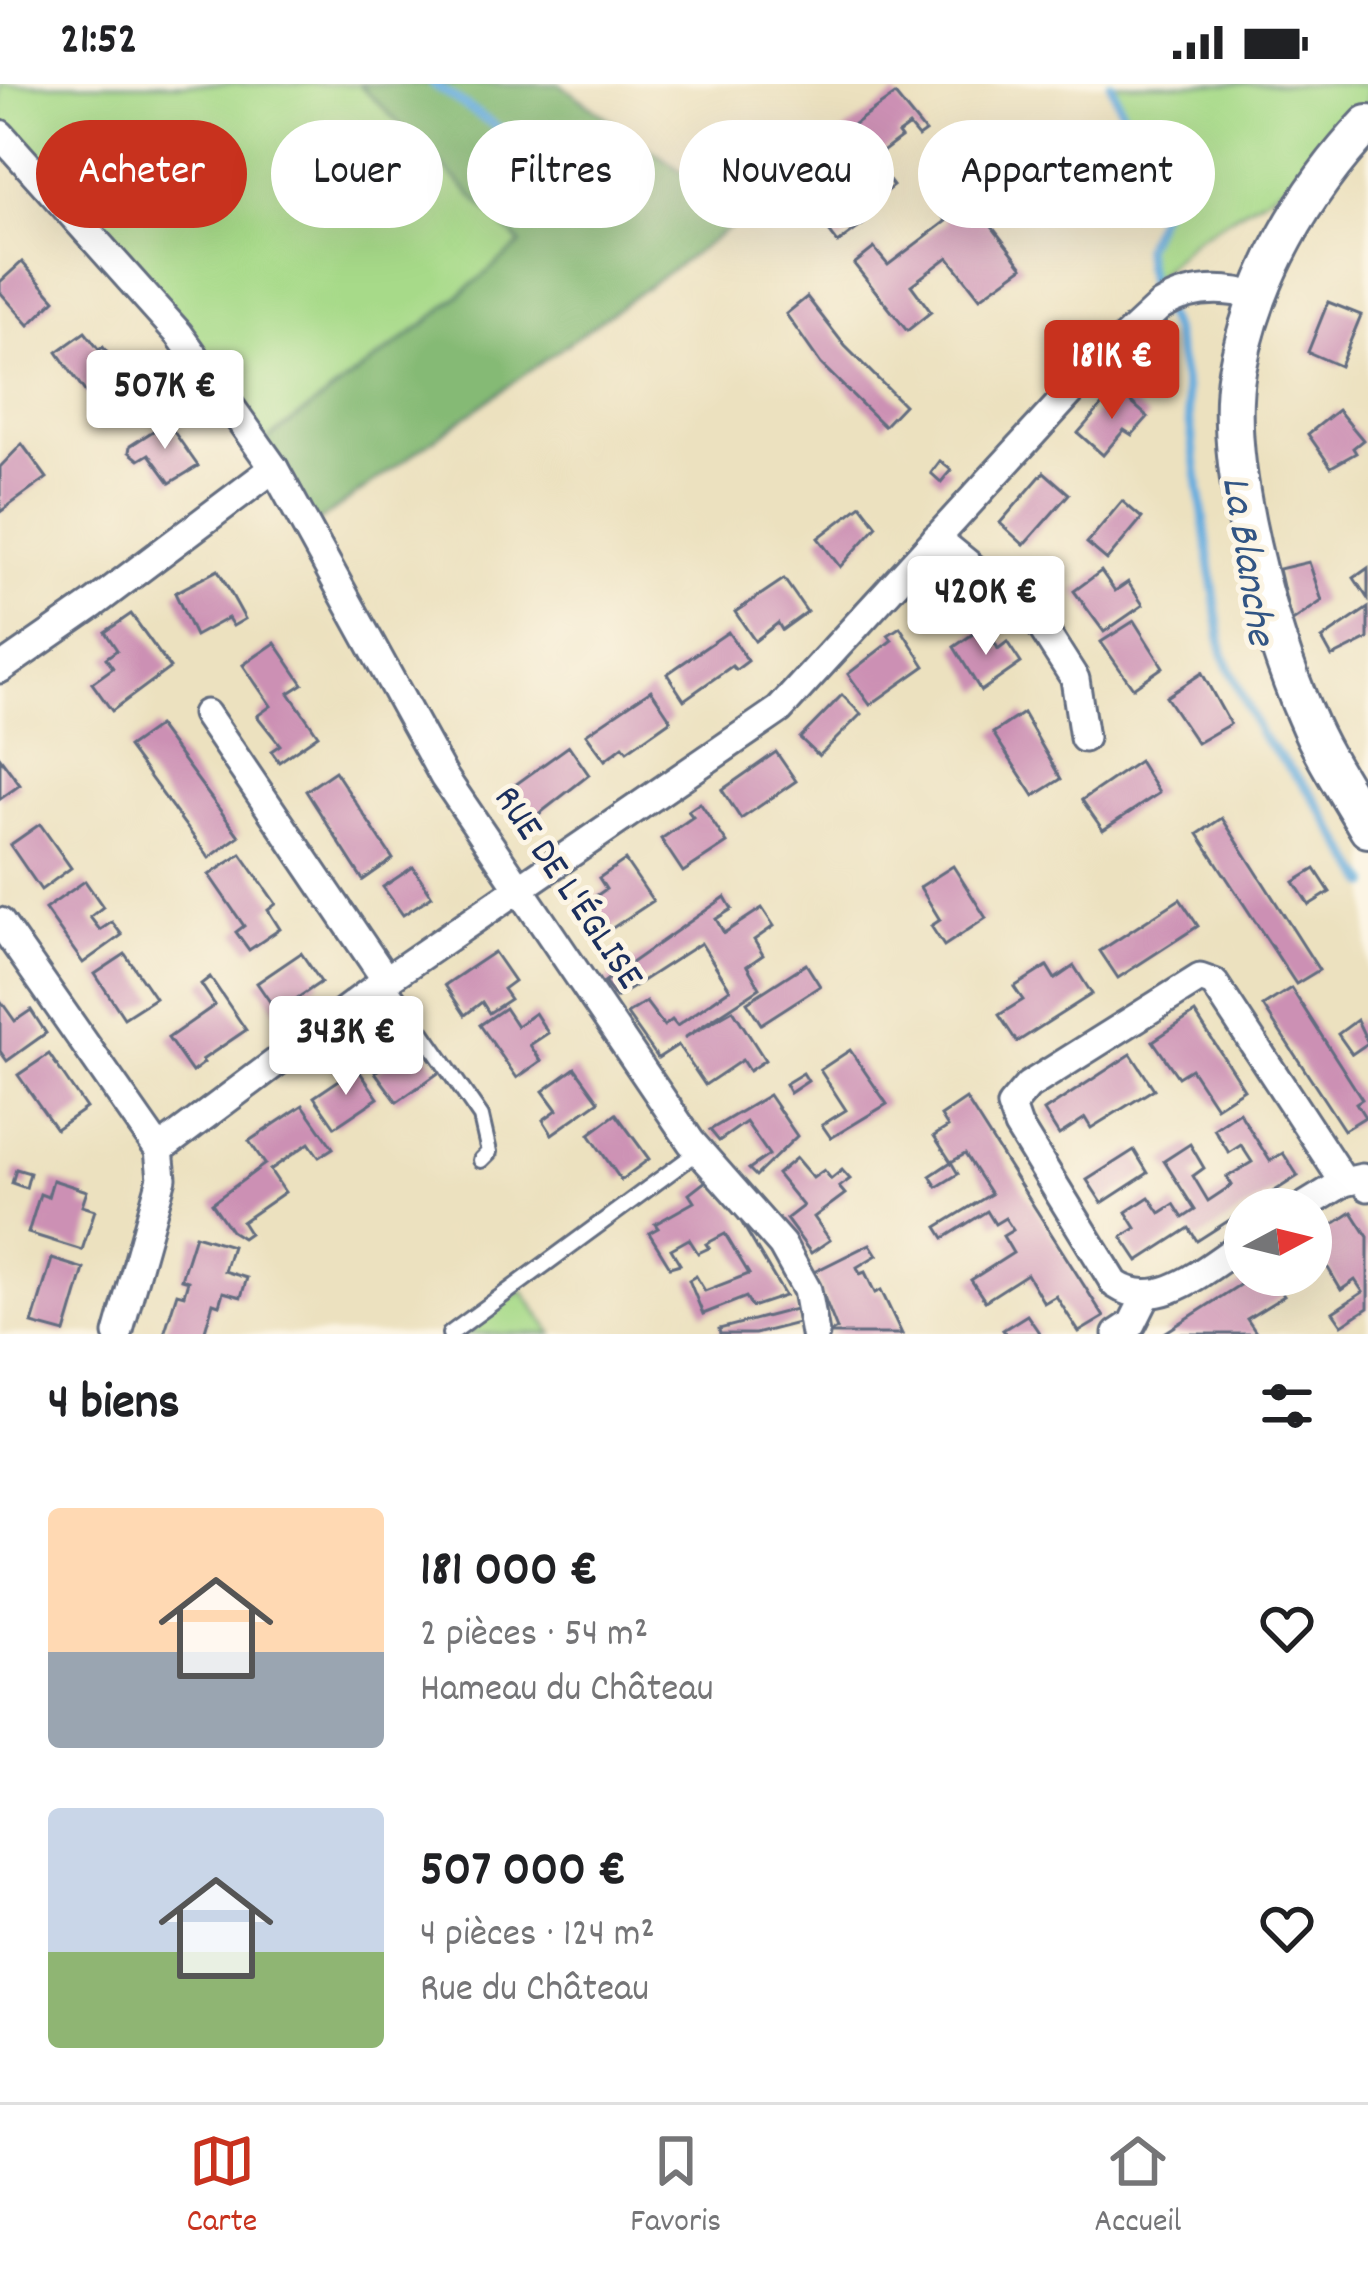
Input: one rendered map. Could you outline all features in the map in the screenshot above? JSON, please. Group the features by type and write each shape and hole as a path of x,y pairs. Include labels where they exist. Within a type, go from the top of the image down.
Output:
{"street":[{"path":"1368,124 1342,151 1291,226 1259,297 1237,372 1234,432 1249,530 1275,639 1307,721 1368,829"},
{"name":"RUE DE L'ÉGLISE","path":"0,134 179,334 274,468 444,777 699,1151 782,1244 807,1290 815,1334"},
{"path":"159,1150 386,980 779,710 1089,372 1159,308 1221,288 1259,297"},
{"path":"0,669 274,468"},
{"path":"936,538 1038,621 1075,679 1084,737"},
{"path":"206,713 386,980"},
{"path":"0,922 159,1150 162,1178 118,1334"},
{"path":"1224,1257 1167,1292 1130,1294 1115,1284 1018,1126 1011,1106 1028,1086 1200,978 1214,983 1356,1184"},
{"path":"1117,1334 1132,1324 1146,1296"}],"lane":[{"path":"386,980 481,1117 489,1152 481,1160"},
{"path":"450,1334 699,1151"}],"green space":[{"path":"0,84 359,84 396,120 271,120 271,228 443,228 443,166 467,190 467,228 506,228 522,244 259,446 78,228 247,228 247,120 36,120 36,177 0,134"},
{"path":"359,84 560,84 610,120 467,120 467,191 443,167 443,120 395,120"},
{"path":"1112,84 1368,84 1368,124 1342,151 1215,227 1215,120 1127,120"},
{"path":"655,152 679,170 679,228 730,228 308,529 259,446 425,324 521,244 505,228 655,228"},
{"path":"1153,228 1213,228 1193,240 1149,284 1144,248"},
{"path":"522,1290 553,1334 464,1334"}],"building":[{"path":"895,95 918,123 918,137 909,126 894,143 894,120 860,120"},
{"path":"827,228 858,228 838,243"},
{"path":"937,228 993,228 1023,267 980,298 948,257 911,285 931,312 907,331 854,264 874,248 888,265"},
{"path":"22,262 55,300 29,325 0,292 0,282"},
{"path":"807,297 845,346 904,405 884,426 821,364 786,314"},
{"path":"1328,302 1361,315 1340,366 1308,352"},
{"path":"85,332 99,350 103,347 128,381 123,385 131,396 99,419 57,352"},
{"path":"1116,389 1148,417 1132,435 1124,430 1103,455 1078,433"},
{"path":"1338,410 1363,440 1353,448 1356,453 1331,467 1308,434"},
{"path":"167,422 198,466 170,483 149,454 139,460 129,452 130,446"},
{"path":"22,444 47,478 0,512 0,467"},
{"path":"940,461 951,470 941,482 931,473"},
{"path":"1044,472 1069,494 1024,545 1000,523"},
{"path":"1122,501 1142,518 1107,560 1087,543"},
{"path":"861,505 877,526 840,567 818,538"},
{"path":"1309,562 1322,601 1291,622 1279,569"},
{"path":"1368,568 1368,599 1354,578"},
{"path":"218,570 245,619 233,626 228,618 195,636 175,593"},
{"path":"1101,571 1115,591 1128,582 1143,605 1104,632 1074,591"},
{"path":"784,579 807,612 782,630 778,623 755,641 735,612"},
{"path":"1368,608 1368,639 1332,657 1322,639"},
{"path":"131,614 170,668 112,711 92,683 113,668 106,658 117,650 105,632"},
{"path":"1134,621 1163,667 1133,688 1101,642"},
{"path":"986,625 998,649 1007,642 1021,663 981,691 954,647"},
{"path":"900,627 925,666 870,705 848,674 892,640 888,635"},
{"path":"728,632 748,661 736,670 732,666 684,700 667,674"},
{"path":"275,643 303,684 289,693 318,735 279,762 271,751 280,745 257,716 271,706 243,665"},
{"path":"1202,673 1230,724 1197,743 1166,697"},
{"path":"651,690 671,720 627,751 623,746 605,760 586,734"},
{"path":"842,695 861,714 819,756 800,738"},
{"path":"1023,713 1061,779 1034,796 993,733"},
{"path":"158,726 239,836 209,858 128,747"},
{"path":"569,746 589,775 530,821 508,790"},
{"path":"776,752 796,781 741,819 722,790"},
{"path":"0,758 20,785 0,799"},
{"path":"1139,761 1159,793 1103,830 1082,800"},
{"path":"335,771 393,859 363,880 306,791"},
{"path":"700,803 727,843 683,872 661,839 693,817 688,811"},
{"path":"1222,818 1319,970 1296,984 1198,834"},
{"path":"40,824 71,868 41,890 10,845"},
{"path":"241,854 276,904 268,910 280,929 249,950 236,932 244,926 209,875"},
{"path":"625,860 653,901 605,933 586,903 606,889 599,878"},
{"path":"953,866 986,918 944,946 931,926 940,920 920,887"},
{"path":"413,867 432,896 403,915 383,887"},
{"path":"1315,869 1330,892 1309,905 1294,882"},
{"path":"85,881 103,907 90,917 100,930 112,922 122,935 83,963 45,909"},
{"path":"725,897 732,909 716,919 724,933 762,908 774,926 754,940 763,955 747,966 760,988 684,1038 733,1010 765,1060 749,1071 742,1060 705,1085 678,1045 658,1058 627,1014 646,1002 664,1026 672,1020 677,1026 730,989 701,943 616,998 604,982"},
{"path":"1180,899 1198,926 1118,978 1100,951"},
{"path":"494,952 514,981 503,989 510,999 489,1013 482,1002 465,1015 445,985"},
{"path":"301,953 321,982 277,1012 257,983"},
{"path":"125,954 155,998 124,1018 95,974"},
{"path":"806,964 820,986 761,1024 747,1002"},
{"path":"1047,966 1055,979 1074,966 1092,994 1017,1042 999,1015 1023,1000 1014,987"},
{"path":"210,977 246,1030 192,1072 168,1038 215,1005 201,984"},
{"path":"1291,988 1362,1099 1356,1103 1365,1117 1344,1130 1263,1006"},
{"path":"0,1000 15,1021 31,1010 46,1033 7,1061 0,1051"},
{"path":"505,1008 517,1026 535,1013 548,1033 530,1045 541,1061 517,1078 480,1025"},
{"path":"1195,1013 1244,1089 1216,1107 1191,1069 1178,1077 1153,1041"},
{"path":"1357,1020 1368,1043 1352,1054 1338,1034"},
{"path":"422,1047 440,1072 397,1102 375,1072 409,1049 413,1053"},
{"path":"850,1050 887,1104 831,1138 822,1125 846,1110 820,1070"},
{"path":"49,1054 86,1108 56,1129 18,1075"},
{"path":"1131,1054 1154,1089 1091,1128 1085,1118 1059,1135 1044,1111"},
{"path":"357,1068 378,1098 335,1127 314,1097"},
{"path":"575,1068 599,1101 552,1134 543,1120 557,1110 543,1091"},
{"path":"803,1073 808,1081 790,1093 785,1084"},
{"path":"769,1095 797,1136 756,1176 749,1169 769,1155 746,1122 719,1141 710,1130"},
{"path":"966,1099 1104,1317 1079,1332 1056,1296 1044,1303 1027,1274 985,1301 971,1280 1013,1253 1003,1236 1013,1230 1005,1218 995,1224 987,1211 944,1238 937,1227 991,1194 965,1154 951,1162 934,1136 948,1127 941,1116"},
{"path":"303,1105 333,1148 319,1157 309,1143 270,1170 285,1192 242,1222 249,1233 242,1238 231,1231 212,1203 265,1164 249,1141"},
{"path":"1239,1112 1270,1161 1283,1153 1298,1176 1279,1188 1228,1188 1232,1185 1227,1177 1252,1162 1241,1145 1229,1153 1214,1129"},
{"path":"616,1114 649,1159 621,1180 589,1134"},
{"path":"1190,1144 1204,1168 1193,1176 1208,1201 1224,1190 1224,1224 1197,1241 1189,1228 1138,1261 1122,1237 1136,1228 1126,1212 1149,1197 1160,1213 1174,1204 1183,1218 1195,1210 1164,1161"},
{"path":"1134,1150 1148,1173 1102,1203 1087,1180"},
{"path":"796,1158 813,1178 824,1170 831,1179 842,1170 850,1179 839,1187 845,1194 814,1217 830,1240 811,1253 786,1219 803,1206 777,1174"},
{"path":"951,1162 958,1174 937,1187 930,1176"},
{"path":"16,1169 30,1173 26,1188 12,1183"},
{"path":"53,1180 87,1191 82,1206 95,1210 82,1250 28,1233 40,1194 48,1197"},
{"path":"707,1180 736,1213 785,1296 752,1307 746,1297 703,1314 689,1280 696,1276 705,1291 749,1274 725,1234 698,1253 689,1239 671,1249 680,1264 670,1267 649,1233 658,1228 655,1224 694,1202 689,1194"},
{"path":"1352,1212 1368,1237 1368,1308 1342,1325 1333,1312 1363,1292 1355,1280 1341,1290 1332,1275 1332,1225"},
{"path":"195,1235 232,1246 224,1271 247,1278 241,1297 223,1292 219,1305 213,1303 204,1334 164,1334 177,1293 184,1295 188,1281 181,1279"},
{"path":"870,1244 877,1255 857,1267 860,1274 865,1272 875,1293 881,1290 902,1334 827,1334 837,1329 814,1272"},
{"path":"52,1259 84,1269 65,1333 32,1324"},
{"path":"1224,1295 1284,1296 1247,1319 1257,1334 1163,1334"},
{"path":"795,1309 798,1323 755,1334 720,1334 719,1329"},
{"path":"1027,1315 1040,1334 1006,1334 1003,1330"}],"waterway":[{"path":"433,84 487,120"},
{"name":"La Blanche","path":"1111,84 1162,208 1144,248 1149,284 1173,331 1185,388 1223,654 1260,734 1311,793 1368,884"}]}
